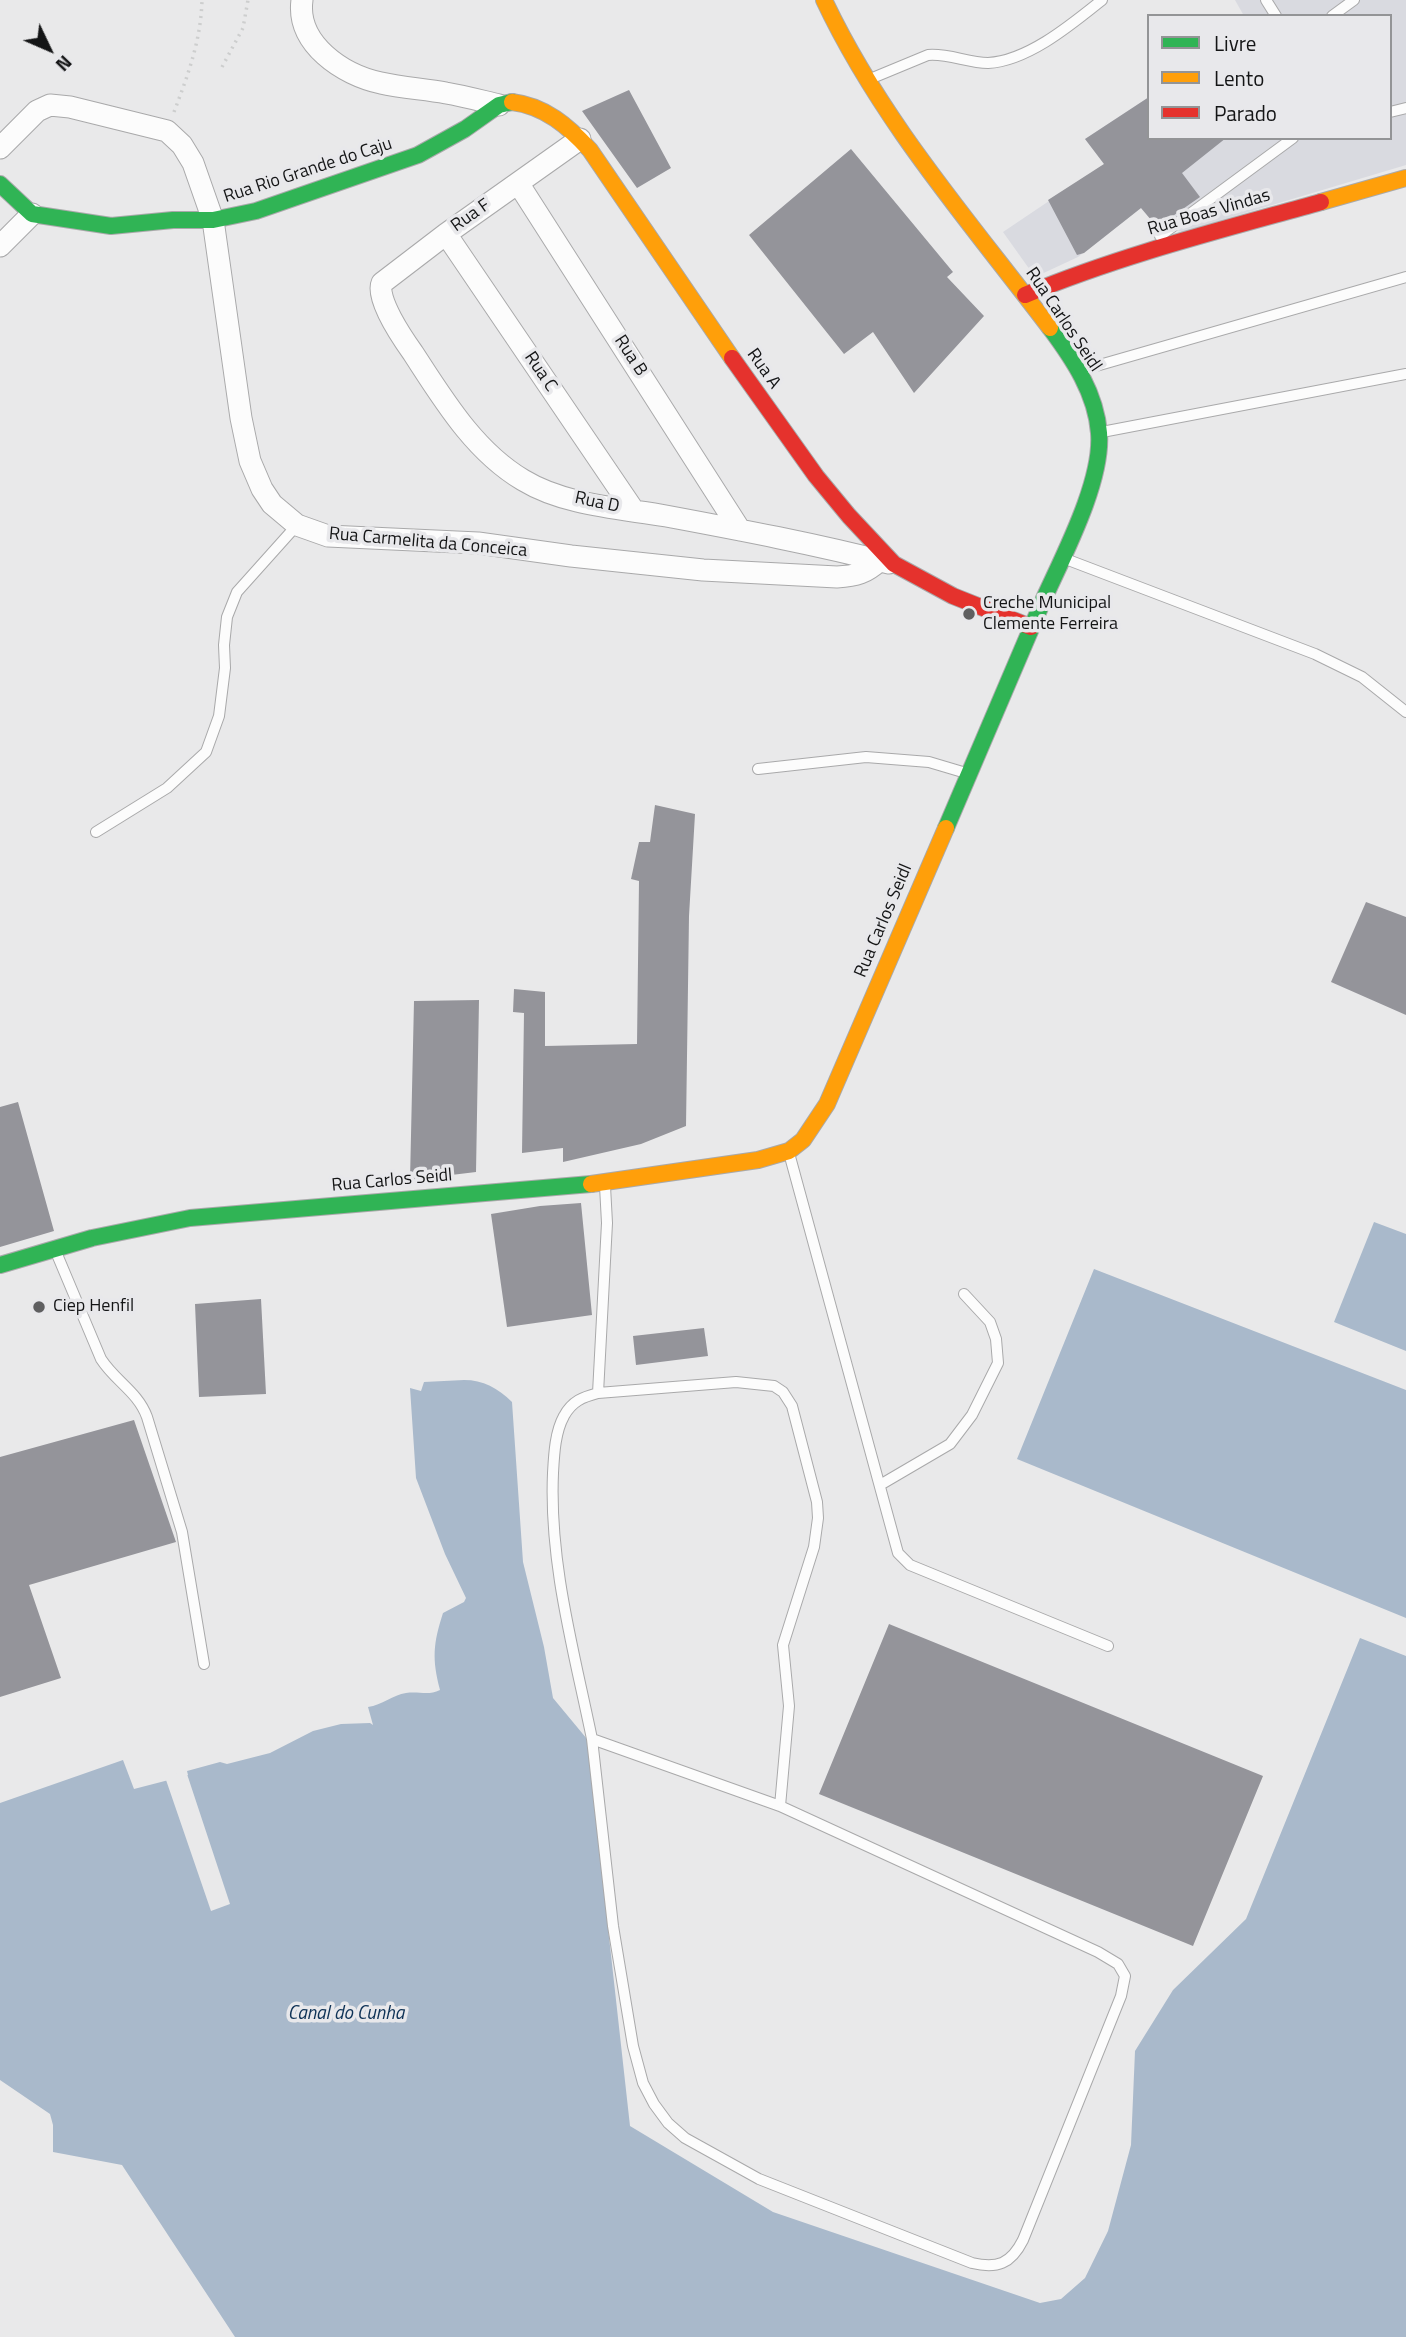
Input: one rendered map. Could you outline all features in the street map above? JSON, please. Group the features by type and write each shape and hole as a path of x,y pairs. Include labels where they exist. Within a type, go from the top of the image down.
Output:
{"street":[{"path":"302,0 303,22 307,34 322,53 344,69 379,83 448,93 499,105"},
{"name":"Rua Carlos Seidl","path":"0,1265 92,1238 190,1218 605,1183 758,1160 789,1151 803,1140 827,1104 1078,520 1094,468 1099,433 1091,400 1079,371 1025,295 884,110 835,25 824,0"},
{"name":"Rua A","path":"499,105 513,102 539,108 567,126 580,139 606,172 756,393 816,476 887,562 953,596 1031,627"},
{"name":"Rua Rio Grande do Caju","path":"32,214 111,226 165,220 213,220 256,211 418,155 465,129 499,105"},
{"path":"0,148 27,120 50,106 71,107 167,131"},
{"name":"Rua Carmelita da Conceica","path":"167,131 188,153 213,220 241,418 250,461 267,496 283,515 297,525 328,536 478,543 703,570 857,576 887,562"},
{"name":"Rua F","path":"385,305 379,288 382,283 580,139"},
{"name":"Rua Boas Vindas","path":"1025,295 1135,254 1406,178"},
{"name":"Rua B","path":"518,183 740,530"},
{"path":"0,184 32,214 0,246"},
{"name":"Rua C","path":"446,234 634,511"},
{"name":"Rua D","path":"385,305 404,340 473,438 521,479 549,493 814,544 887,562"}],"lane":[{"path":"867,80 928,55 990,63 1019,55 1068,28 1102,0"},
{"path":"1335,14 1354,0"},
{"path":"1135,254 1290,140"},
{"path":"1079,371 1406,277"},
{"path":"1099,433 1406,374"},
{"path":"96,832 167,788 206,752 219,716 225,668 227,617 237,592 297,525"},
{"path":"1062,557 1315,654 1362,677 1406,712"},
{"path":"758,769 866,757 929,762 968,774"},
{"path":"789,1151 898,1553 910,1565 1108,1646"},
{"path":"598,1393 607,1223 605,1183"},
{"path":"55,1249 101,1359 142,1404 147,1417 182,1532 204,1664"},
{"path":"880,1485 950,1444 972,1415 998,1363 996,1339 990,1322 964,1294"},
{"path":"592,1739 780,1806 1098,1952 1118,1964 1125,1976 1121,1996 1023,2240 1018,2249 1002,2264 989,2267 972,2263 759,2179 685,2138 668,2123 643,2083 628,2019 613,1926 592,1739 555,1558 552,1502 554,1457 563,1417 582,1397 598,1393 736,1382 774,1387 783,1392 790,1401 817,1502 818,1518 814,1547 783,1645 789,1706 780,1806"}],"path":[{"path":"167,131 195,55 202,18 202,0"},
{"path":"222,67 243,28 248,0"}],"shaded area":[{"path":"1235,0 1406,0 1406,165 1182,232 1157,227 1141,208 1078,257 1035,277 1003,232 1104,164 1085,139 1147,98 1147,140 1392,140 1392,14 1243,14"}],"water":[{"path":"1374,1222 1406,1234 1406,1351 1334,1322"},
{"path":"1094,1269 1406,1390 1406,1618 1017,1459"},
{"name":"Canal do Cunha","path":"478,1381 490,1386 512,1402 523,1562 544,1647 553,1698 587,1739 630,2126 773,2212 1040,2303 1061,2299 1085,2278 1108,2231 1131,2145 1135,2051 1173,1990 1246,1919 1360,1638 1406,1656 1406,2337 235,2337 122,2165 53,2152 53,2125 50,2114 0,2080 0,1803 123,1760 134,1789 188,1775 187,1771 220,1762 227,1764 270,1753 313,1731 341,1724 373,1725 368,1707 401,1694 440,1690 435,1652 443,1613 464,1602 466,1598 445,1554 416,1478 410,1388 421,1391 424,1382"}],"pier":[{"path":"185,1768 230,1904 211,1911 165,1777 184,1772"}],"building":[{"path":"629,90 671,168 637,188 582,111"},
{"path":"1147,98 1147,140 1223,140 1182,173 1200,197 1157,227 1141,208 1084,253 1077,255 1048,200 1104,164 1085,139"},
{"path":"851,149 953,272 947,277 984,316 914,393 873,332 844,354 749,235"},
{"path":"655,805 695,814 689,916 686,1126 641,1144 563,1162 563,1148 522,1153 524,1013 513,1012 514,989 545,992 545,1046 637,1044 639,881 631,879 639,842 650,842"},
{"path":"1366,902 1406,917 1406,1015 1331,982"},
{"path":"479,1000 476,1172 410,1180 414,1001"},
{"path":"18,1102 54,1231 0,1247 0,1107"},
{"path":"581,1203 592,1315 507,1327 491,1214"},
{"path":"261,1299 266,1394 199,1397 195,1304"},
{"path":"704,1328 708,1356 636,1365 633,1336"},
{"path":"134,1420 176,1542 29,1585 61,1678 0,1697 0,1457"},
{"path":"889,1624 1263,1776 1193,1946 819,1794"}],"traffic: fast":[{"path":"0,184 32,214 111,226 173,220 213,220 256,211 418,155 465,129 499,105 512,102"},
{"path":"946,828 1080,520 1095,474 1099,433 1093,404 1075,364 1050,328"},
{"path":"0,1265 92,1238 190,1218 591,1184"}],"traffic: slow":[{"path":"824,0 847,44 899,129 1050,328"},
{"path":"512,102 535,108 555,118 590,150 732,358"},
{"path":"1321,202 1406,178"},
{"path":"591,1184 758,1160 789,1151 803,1140 827,1104 946,828"}],"traffic: jam":[{"path":"1025,295 1134,255 1321,202"},
{"path":"732,358 816,476 894,564 953,596 1031,627"}],"place":[{"name":"Creche Municipal Clemente Ferreira","path":"969,614"},
{"name":"Ciep Henfil","path":"39,1307"}]}
